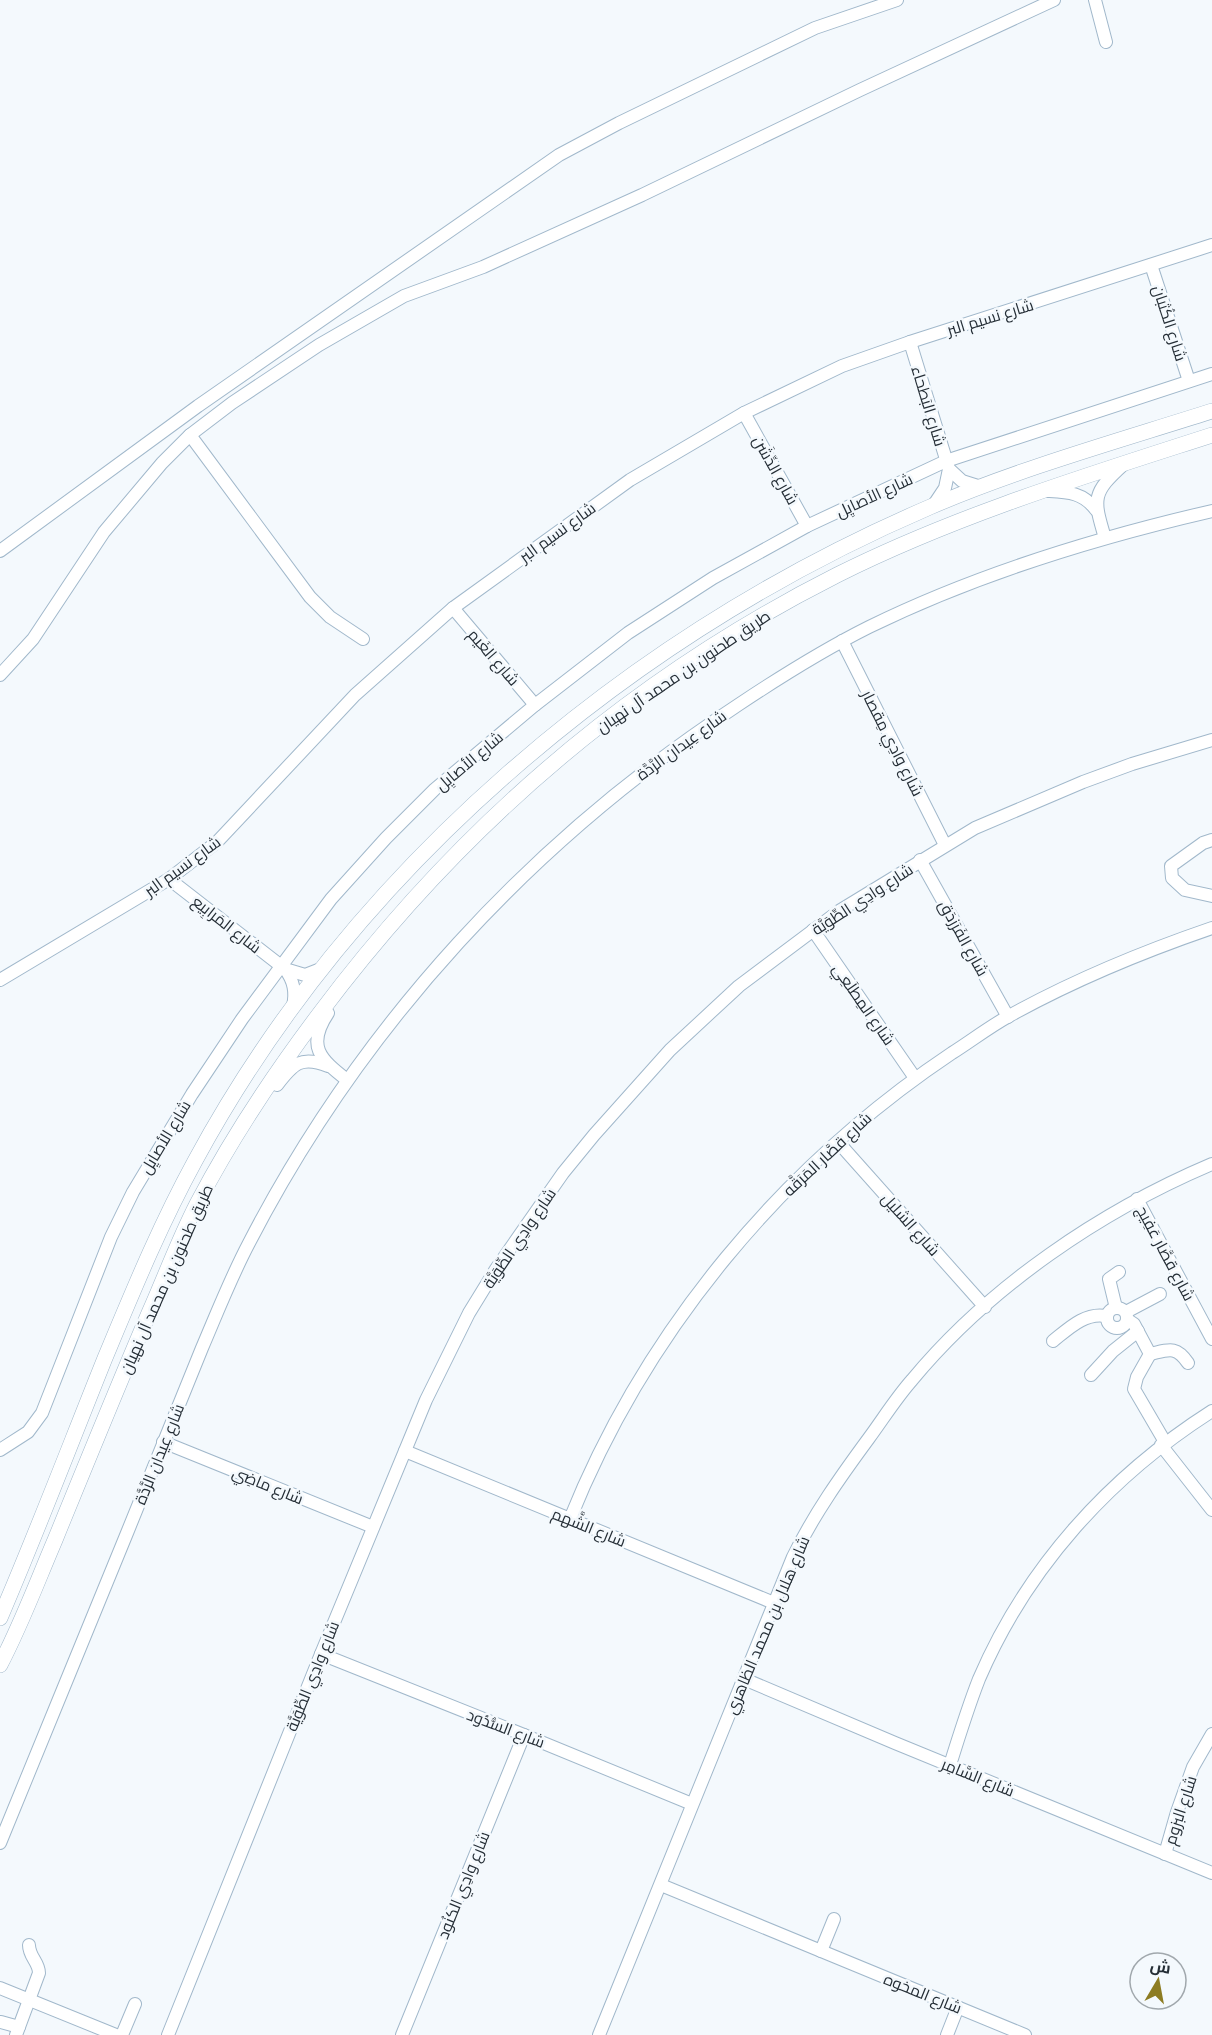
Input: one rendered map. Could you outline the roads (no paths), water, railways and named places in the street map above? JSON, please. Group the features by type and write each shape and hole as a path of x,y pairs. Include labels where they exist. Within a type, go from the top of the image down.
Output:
{"main road":[{"name":"طريق طحنون بن محمد آل نهيان","path":"0,1618 157,1235 225,1107 294,1006 324,968 392,887 469,807 626,679 678,643 818,559 933,506 981,487 1039,466 1212,411"},
{"name":"طريق طحنون بن محمد آل نهيان","path":"0,1665 20,1627 183,1233 229,1144 288,1056 355,966 442,867 506,805 571,748 641,695 769,612 838,574 965,518 1038,491 1212,435"}],"street":[{"path":"0,551 198,406 559,155 619,123 815,28 897,0"},
{"path":"0,675 44,624 87,557 123,508 162,463 190,435 257,385 338,333 398,300 483,267 642,195 1054,0"},
{"path":"1095,0 1106,42"},
{"name":"شارع نسيم البر","path":"0,980 169,879 217,842 356,695 453,608 630,480 744,413 842,366 1212,245"},
{"name":"شارع الكُثبان","path":"1151,265 1189,381"},
{"name":"شارع البَطحاء","path":"910,342 947,465 945,488 933,506"},
{"name":"شارع الأصايِل","path":"0,1450 28,1432 42,1413 92,1282 133,1192 192,1094 242,1019 283,968 332,899 386,838 435,789 604,650 713,578 807,526 947,465 1212,374"},
{"name":"شارع الدِّشَن","path":"744,413 807,526"},
{"path":"190,435 310,597 330,617 363,639"},
{"path":"1096,510 1101,488 1125,463"},
{"name":"شارع البَطحاء","path":"947,465 962,481 981,487"},
{"path":"1038,491 1074,493 1087,499 1096,510 1105,538"},
{"name":"شارع عِيدان الرَّدَّة","path":"0,1843 163,1442 250,1240 321,1118 347,1080 419,986 464,936 569,832 602,803 699,730 787,672 842,641 913,607 989,576 1105,538 1212,511"},
{"name":"شارع الغَيم","path":"453,608 535,705"},
{"name":"شارع وادِي مِقصار","path":"842,641 945,845"},
{"name":"شارع وادِي الطِّوَيَّة","path":"168,2035 426,1400 469,1313 496,1269 563,1173 670,1050 739,986 839,910 975,828 1083,782 1132,764 1212,740"},
{"path":"1212,840 1203,843 1172,866 1172,878 1185,890 1212,896"},
{"name":"شارع الفَرَزدَق","path":"920,860 1008,1017"},
{"name":"شارع المَرابِيع","path":"169,879 283,968"},
{"name":"شارع قصَّار المَرَقَّه","path":"570,1519 619,1414 642,1374 682,1315 705,1283 753,1227 838,1142 915,1078 1008,1017 1100,969 1212,928"},
{"name":"شارع المِطلَعِي","path":"813,930 915,1078"},
{"path":"328,1066 319,1052 317,1034 319,1027 345,990 355,966"},
{"path":"283,968 305,975 324,968"},
{"path":"283,968 293,983 294,1006"},
{"path":"229,1144 242,1132 293,1066 312,1060 328,1066 347,1080"},
{"name":"شارع الشليل","path":"838,1142 985,1307"},
{"name":"شارع هلال بن محمد الظاهري","path":"600,2035 774,1603 805,1533 842,1474 912,1379 956,1333 1030,1268 1137,1199 1212,1164"},
{"name":"شارع قصَّار عَفِيج","path":"1137,1199 1212,1339"},
{"path":"1119,1272 1109,1279 1119,1314 1134,1324 1150,1354"},
{"path":"1053,1341 1088,1316 1119,1314 1160,1294"},
{"path":"1091,1375 1113,1351 1138,1331"},
{"path":"1188,1363 1177,1351 1168,1350 1150,1354 1137,1377 1134,1389 1163,1444 1212,1510"},
{"path":"950,1765 980,1679 998,1640 1019,1603 1068,1534 1128,1473 1163,1444 1212,1411"},
{"name":"شارع ماضِي","path":"163,1442 373,1527"},
{"name":"شارع الشَّهم","path":"405,1451 774,1603"},
{"name":"شارع السُّدُود","path":"321,1654 524,1734 692,1804"},
{"name":"شارع السَّامِر","path":"744,1679 1212,1873"},
{"name":"شارع وادِي الكنُود","path":"402,2035 524,1734"},
{"name":"شارع البزوم","path":"1166,1854 1177,1812 1193,1767 1212,1734"},
{"name":"شارع المخوه","path":"661,1885 1025,2035"},
{"path":"821,1951 834,1919"},
{"path":"1,2022 17,2031 29,2000 39,1970 38,1964 30,1954 29,1945"},
{"path":"0,1989 116,2035"},
{"path":"122,2035 135,2004"},
{"path":"947,2035 958,2007"}]}
